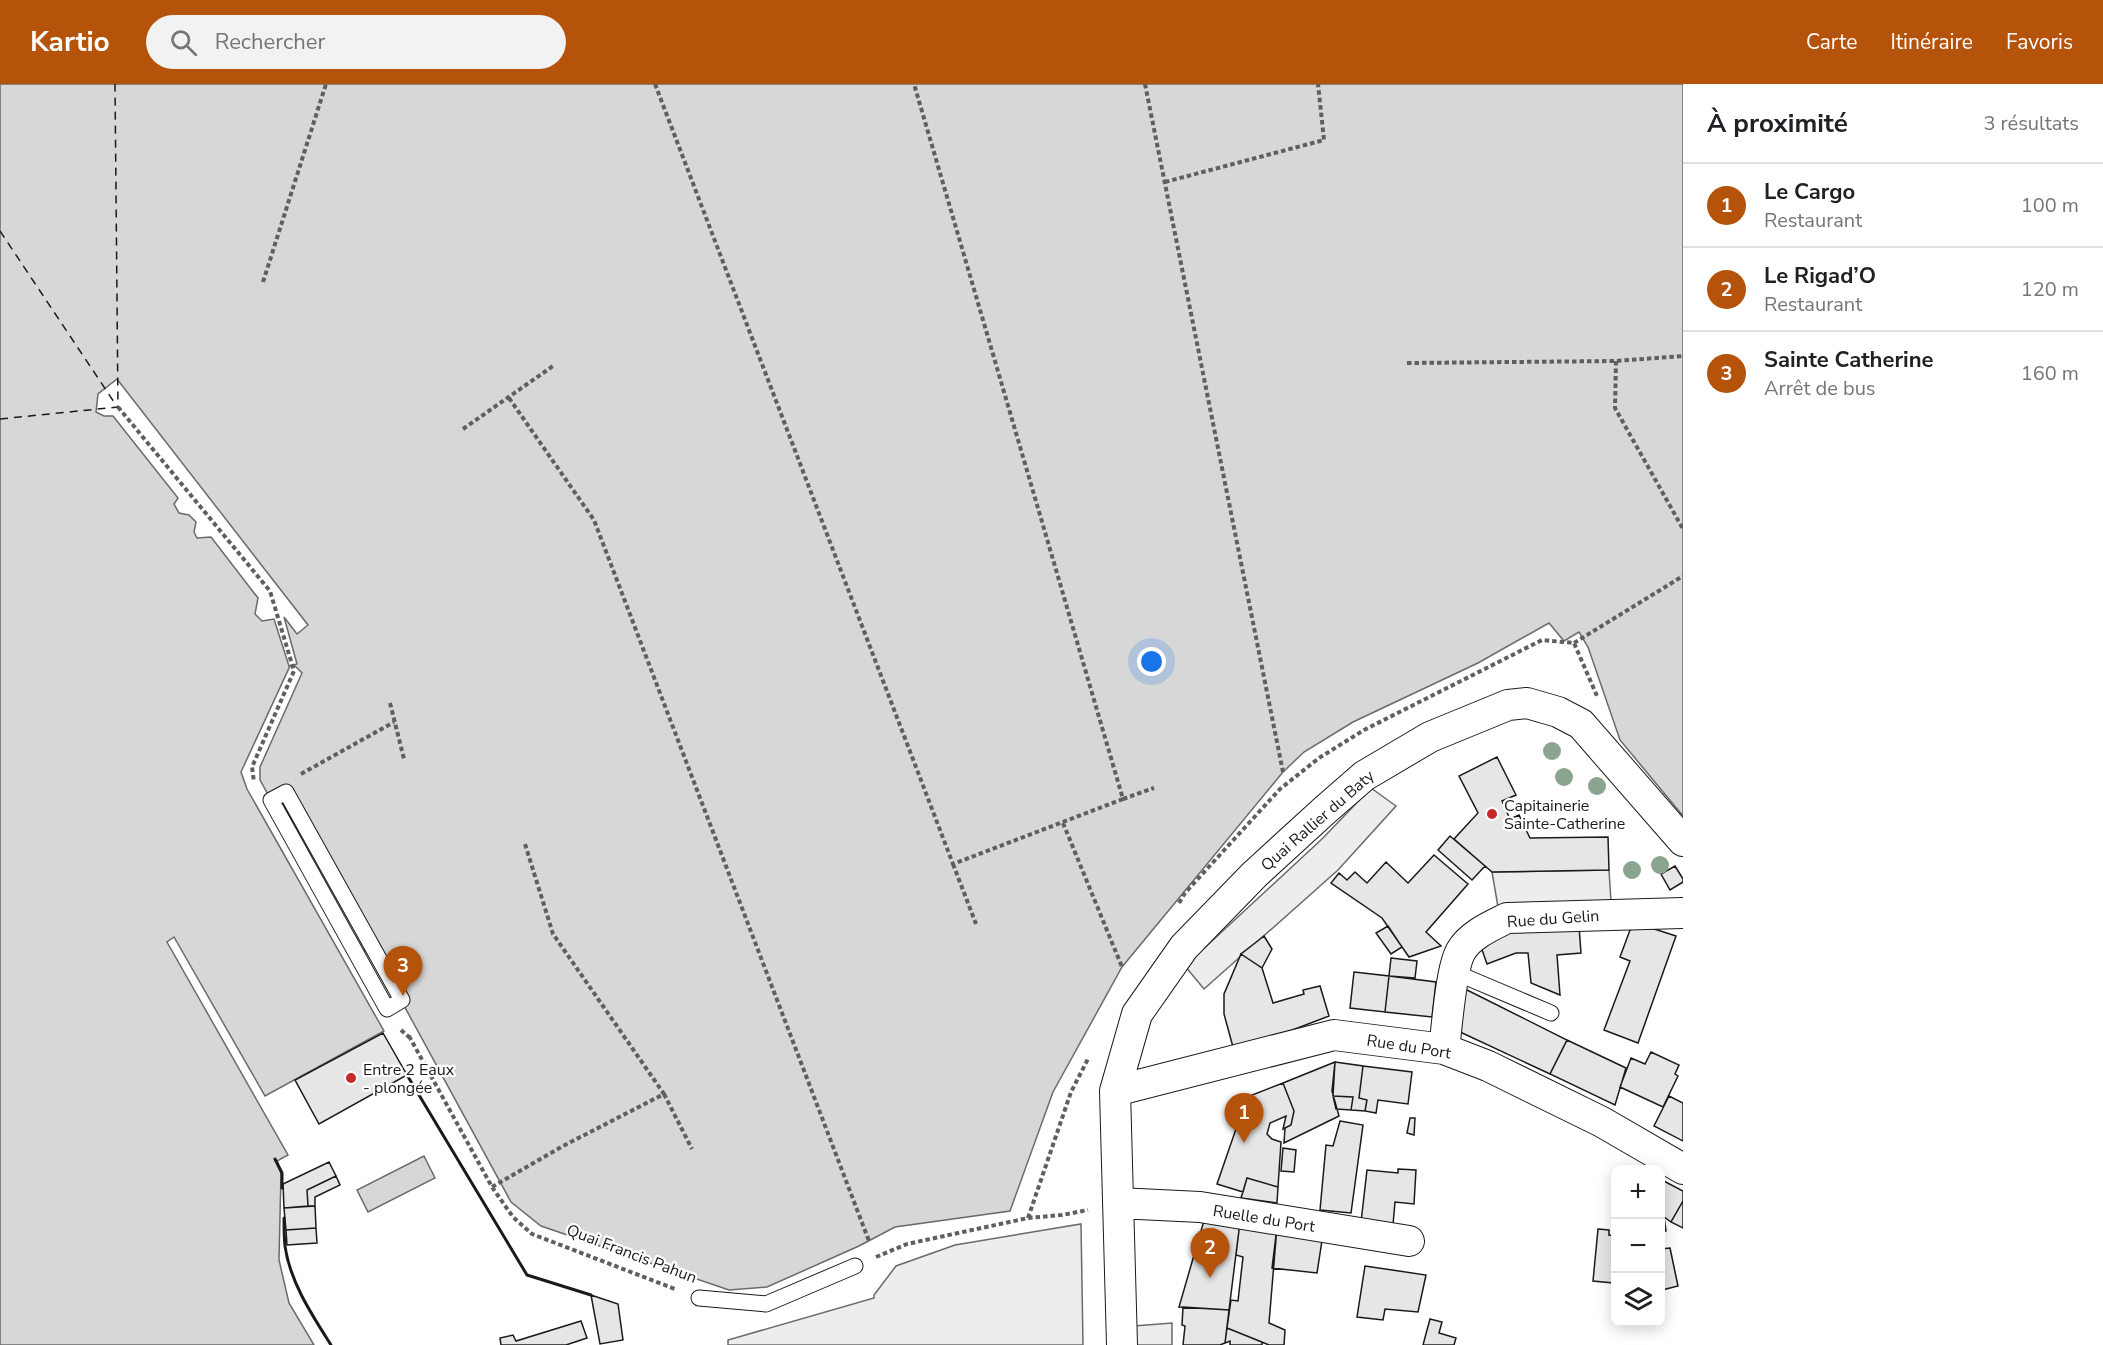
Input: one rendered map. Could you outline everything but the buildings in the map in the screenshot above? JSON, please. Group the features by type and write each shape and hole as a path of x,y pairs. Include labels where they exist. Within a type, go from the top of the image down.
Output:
{"street":[{"name":"Quai Rallier du Baty","path":"1122,1345 1115,1091 1137,1014 1184,946 1255,874 1364,776 1430,737 1508,705 1527,703 1558,712 1581,724 1683,841"},
{"name":"Rue du Gelin","path":"1444,1049 1454,972 1460,952 1469,941 1507,918 1683,913"},
{"name":"Rue du Port","path":"1115,1091 1334,1035 1444,1049 1488,1066 1602,1122 1683,1169"},
{"name":"Ruelle du Port","path":"1118,1203 1200,1207 1408,1241"}],"lane":[{"path":"286,792 402,1000 387,1009 357,956 271,800 286,792"},
{"path":"1454,972 1551,1013"},
{"name":"Quai Francis Pahun","path":"699,1298 766,1304 855,1266"}],"path":[{"path":"263,282 326,84"},
{"path":"655,84 976,924"},
{"path":"914,84 1123,799"},
{"path":"1145,84 1283,772"},
{"path":"1165,182 1324,140 1318,84"},
{"path":"1407,363 1616,361 1683,356"},
{"path":"1616,361 1615,408 1683,529"},
{"path":"463,429 553,366"},
{"path":"509,398 594,520 869,1241"},
{"path":"118,407 270,591 294,665"},
{"path":"1574,643 1683,576"},
{"path":"390,703 404,759"},
{"path":"291,779 394,722"},
{"path":"953,864 1154,788"},
{"path":"1063,823 1122,967"},
{"path":"525,844 553,934 664,1094 692,1149"},
{"name":"Quai Francis Pahun","path":"409,1037 492,1186 513,1217 532,1234 631,1274 699,1298"},
{"path":"492,1186 664,1094"},
{"path":"855,1266 907,1244 1028,1218 1062,1215 1118,1203"}],"shaded area":[{"path":"0,84 1683,84 1683,816 1620,740 1588,647 1579,632 1564,641 1549,623 1478,663 1353,722 1304,752 1283,772 1122,967 1053,1092 1010,1211 895,1227 859,1246 767,1287 729,1290 541,1226 511,1202 372,947 357,955 260,780 260,767 302,673 294,665 290,666 241,772 247,789 384,1031 265,1096 174,937 167,942 288,1155 277,1161 281,1173 279,1260 289,1303 314,1345 0,1345"},
{"path":"1371,788 1396,806 1338,870 1204,989 1185,966 1323,838"},
{"path":"1609,870 1611,902 1498,907 1492,872"},
{"path":"424,1156 435,1178 368,1212 357,1190"},
{"path":"1081,1224 1083,1345 728,1345 728,1340 874,1298 896,1266 955,1245"},
{"path":"1172,1323 1172,1345 1122,1345 1121,1327"}],"pier":[{"path":"117,379 308,625 297,634 284,617 297,664 289,666 274,619 262,621 255,614 258,598 211,537 197,538 194,532 196,522 189,515 179,513 174,504 178,498 113,416 104,416 96,412 98,394"}],"ferry route":[{"path":"0,419 118,407 115,84"},
{"path":"0,231 116,405"}],"wall":[{"path":"407,1075 527,1275 591,1295"},
{"path":"275,1159 282,1173 282,1188"},
{"path":"284,1218 285,1246 292,1272 303,1298 331,1345"}],"place":[{"name":"Capitainerie Sainte-Catherine","path":"1492,814"},
{"name":"Sainte Catherine","path":"403,996"},
{"name":"Entre 2 Eaux - plongée","path":"351,1078"},
{"name":"Le Cargo","path":"1244,1143"},
{"name":"Le Rigad’O","path":"1210,1278"}]}
